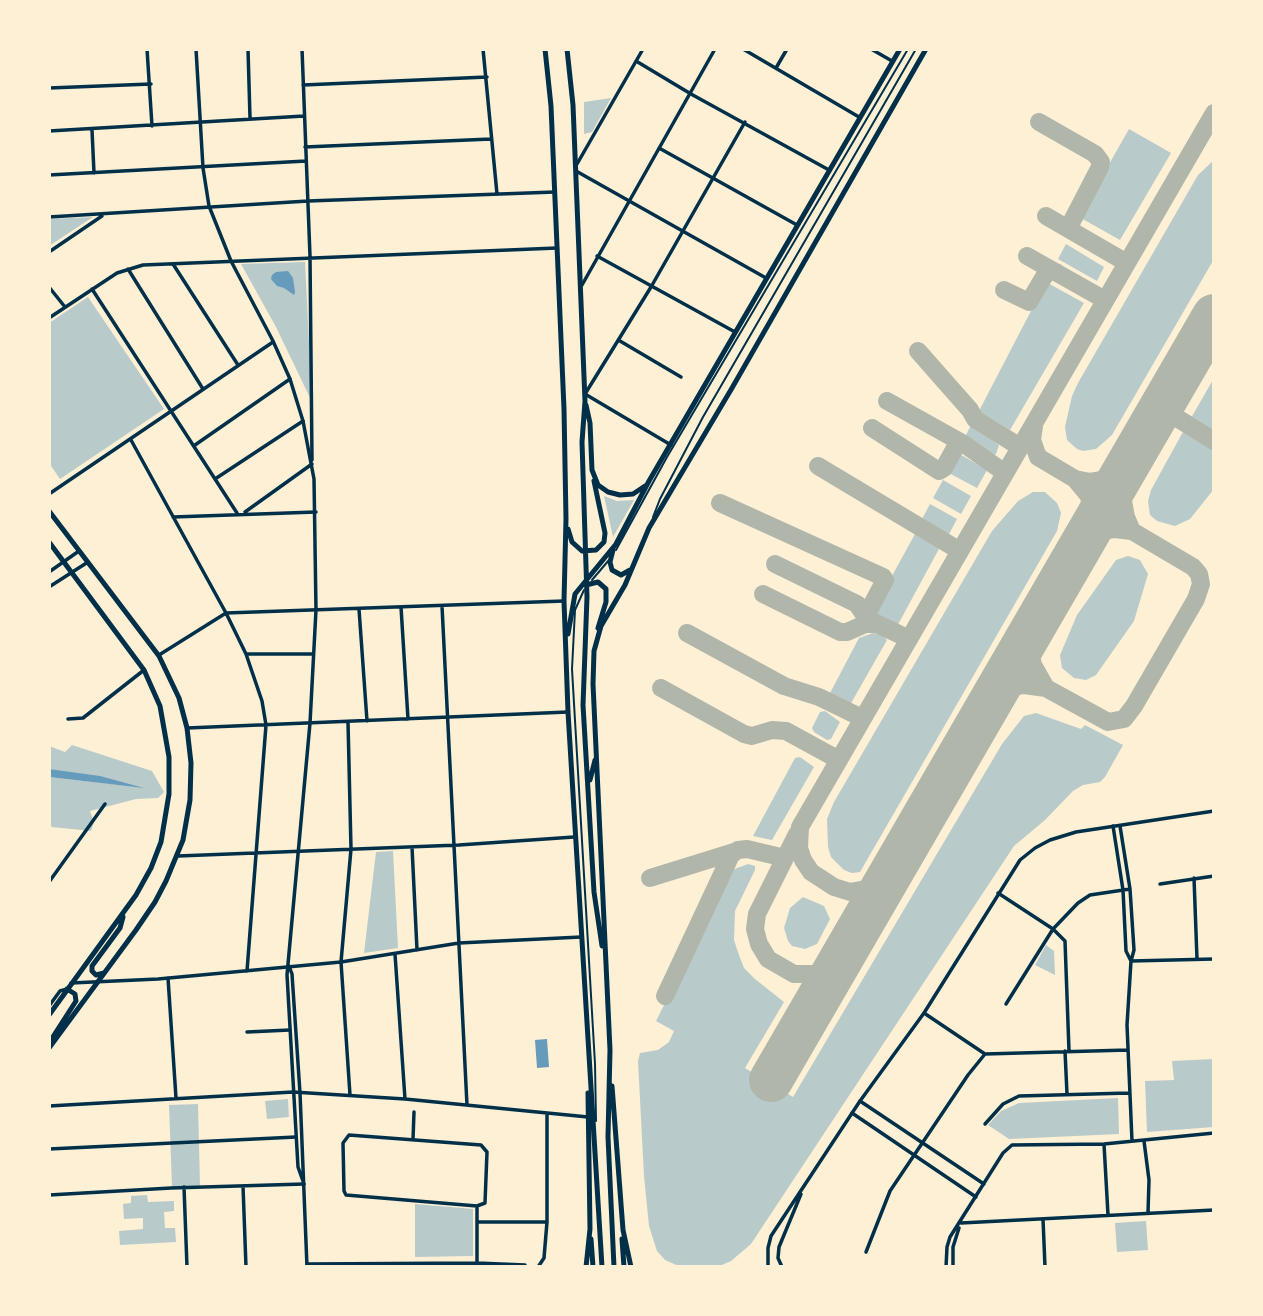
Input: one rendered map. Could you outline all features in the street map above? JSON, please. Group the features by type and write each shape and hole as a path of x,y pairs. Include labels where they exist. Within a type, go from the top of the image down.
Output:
{"main road":[{"path":"545,49 555,192 566,519 565,658 602,1267"},
{"path":"567,49 573,105 585,394 582,442 586,574 583,705 594,892 606,970"},
{"path":"633,566 624,574 617,575 610,567 616,544 649,481 900,49"},
{"path":"594,651 601,626 625,585 649,528 926,49"},
{"path":"566,519 570,536 579,549 592,552 602,545 605,533 592,470 590,423 585,401"},
{"path":"592,470 598,485 614,494 637,492 649,481"},
{"path":"49,511 159,655 178,698 187,729 191,763 190,800 178,856 155,902 49,1046"},
{"path":"49,541 144,670 160,706 169,757 169,794 161,842 151,868 125,911 49,1015"},
{"path":"565,658 572,603 579,588 616,544"},
{"path":"572,603 578,592 590,583 601,583 607,593 594,651 606,970 624,1267"},
{"path":"588,787 597,754"},
{"path":"104,973 96,975 92,966 120,928 125,911"},
{"path":"49,1046 76,1001 75,994 67,989"},
{"path":"611,1064 608,1137 614,1267"},
{"path":"588,1266 589,1065"},
{"path":"622,1230 631,1267"}],"street":[{"path":"147,49 152,126"},
{"path":"196,49 203,168 209,206 231,261 274,341 290,379 312,463"},
{"path":"248,49 250,118"},
{"path":"302,49 310,256 316,610 310,723 289,967 286,975 298,1167 303,1184"},
{"path":"483,49 497,194"},
{"path":"643,49 576,169 766,278"},
{"path":"580,286 715,49"},
{"path":"743,49 859,117"},
{"path":"776,68 787,49"},
{"path":"871,49 892,61"},
{"path":"636,61 829,170"},
{"path":"303,85 487,77"},
{"path":"49,88 151,84"},
{"path":"49,131 304,116"},
{"path":"671,445 585,394 651,287 745,122"},
{"path":"92,130 94,173"},
{"path":"305,147 491,139"},
{"path":"659,148 797,225"},
{"path":"49,175 306,161"},
{"path":"49,217 308,201 555,192"},
{"path":"49,252 104,214"},
{"path":"49,318 128,268 143,265 310,256 557,248"},
{"path":"597,256 735,332"},
{"path":"173,263 238,365"},
{"path":"128,268 203,389"},
{"path":"49,287 65,307"},
{"path":"92,289 237,513"},
{"path":"619,340 681,377"},
{"path":"49,494 274,341"},
{"path":"195,445 290,379"},
{"path":"215,479 303,421"},
{"path":"131,440 226,613 246,654 262,701 266,725 247,971"},
{"path":"244,513 312,463"},
{"path":"173,517 316,512"},
{"path":"49,572 80,550"},
{"path":"49,587 88,562"},
{"path":"159,655 226,613 564,601"},
{"path":"442,606 467,1105"},
{"path":"401,607 408,719"},
{"path":"359,609 368,721"},
{"path":"246,654 313,654"},
{"path":"68,719 83,718 144,670"},
{"path":"187,729 568,712"},
{"path":"348,722 351,849 341,962 350,1095"},
{"path":"49,881 105,804"},
{"path":"768,1267 769,1238 860,1101 924,1013 1020,860 1035,848 1069,834 1214,811"},
{"path":"1120,826 1130,889 1134,950 1130,961 1128,1050 1132,1142"},
{"path":"1114,827 1123,890 1126,951 1130,961"},
{"path":"178,856 454,845 574,837"},
{"path":"412,846 417,950"},
{"path":"1160,884 1214,876"},
{"path":"1194,878 1197,959"},
{"path":"1006,1004 1053,929 1083,899 1099,893 1130,889"},
{"path":"998,893 1053,929 1065,941 1067,1094"},
{"path":"71,983 168,978 341,962 460,943 581,937"},
{"path":"395,954 405,1099"},
{"path":"1130,961 1214,959"},
{"path":"289,967 292,974 305,1168 303,1184 307,1266 526,1265"},
{"path":"168,978 176,1098"},
{"path":"49,1006 60,991 67,989"},
{"path":"924,1013 985,1054 1128,1050"},
{"path":"247,1032 290,1030"},
{"path":"866,1252 890,1191 968,1074 985,1054"},
{"path":"49,1106 293,1092 405,1099 588,1117"},
{"path":"985,1124 996,1110 1019,1097 1129,1093"},
{"path":"860,1101 984,1184"},
{"path":"413,1139 414,1112"},
{"path":"538,1267 544,1258 547,1222 547,1113"},
{"path":"852,1113 976,1197"},
{"path":"946,1267 948,1242 1003,1153 1012,1145 1104,1144 1214,1133"},
{"path":"349,1135 413,1139 481,1145 487,1152 486,1199 482,1205 350,1196 344,1191 343,1143 349,1135"},
{"path":"49,1149 296,1137"},
{"path":"1144,1140 1149,1180 1148,1213"},
{"path":"1104,1144 1108,1216"},
{"path":"782,1267 778,1258 779,1247 806,1182"},
{"path":"49,1195 303,1184"},
{"path":"243,1186 246,1267"},
{"path":"184,1188 187,1267"},
{"path":"477,1206 477,1265"},
{"path":"961,1223 1214,1210"},
{"path":"1043,1219 1045,1267"},
{"path":"477,1222 547,1222"},
{"path":"953,1267 953,1247 961,1223"}],"lane":[{"path":"596,1136 595,1065 572,670 575,610 590,583 610,559 660,469 908,49"},
{"path":"649,528 660,499 703,417 916,49"}],"shaded area":[{"path":"611,98 592,132 584,134 584,102"},
{"path":"1129,129 1171,153 1120,240 1079,217"},
{"path":"1214,160 1214,259 1112,435 1096,449 1077,449 1067,440 1065,427 1078,383 1198,175"},
{"path":"93,217 49,246 49,219"},
{"path":"1066,244 1104,267 1097,281 1058,259"},
{"path":"305,262 312,402 276,327 241,264"},
{"path":"1046,282 1084,303 1010,430 979,411"},
{"path":"88,297 164,409 60,479 49,463 49,323"},
{"path":"1214,378 1214,432 1191,418"},
{"path":"971,425 999,445 996,454 966,435"},
{"path":"1184,430 1214,448 1214,489 1190,519 1175,526 1157,521 1150,515 1148,501 1151,490"},
{"path":"958,453 987,470 977,488 947,472"},
{"path":"943,480 971,496 961,514 933,498"},
{"path":"1033,492 1045,492 1057,503 1061,513 1057,531 860,872 844,870 831,857 828,847 827,819 834,802 992,531 1018,501"},
{"path":"604,496 617,501 634,500 613,537"},
{"path":"930,504 957,519 948,536 921,521"},
{"path":"915,534 940,547 895,630 870,616"},
{"path":"1128,556 1140,560 1148,574 1134,621 1096,675 1086,680 1074,678 1062,668 1060,655 1077,615 1116,560"},
{"path":"873,633 882,634 887,640 850,705 829,695 859,638"},
{"path":"825,711 840,722 831,739 827,740 812,728 820,712"},
{"path":"1036,713 1081,729 1085,725 1123,745 1105,777 1100,782 1083,785 1073,791 1045,820 1014,846 751,1244 731,1261 717,1267 681,1267 665,1260 657,1251 649,1226 638,1061 640,1053 658,1050 669,1042 674,1031 656,1021 732,870 748,864 755,866 735,911 734,940 744,968 784,1002 745,1068 793,1097 1002,744 1024,716"},
{"path":"72,745 152,771 164,792 158,798 136,799 90,811 94,822 91,831 52,827 49,825 49,777 138,787 49,769 49,746 65,752"},
{"path":"800,757 814,767 772,840 753,836 795,758"},
{"path":"393,851 398,948 364,953 376,852"},
{"path":"803,897 824,906 830,919 817,944 805,949 792,946 784,928 790,908"},
{"path":"1046,945 1054,951 1055,975 1035,965"},
{"path":"1214,1059 1214,1127 1147,1132 1145,1081 1174,1080 1172,1061"},
{"path":"1118,1098 1119,1134 1009,1139 988,1125 1001,1111 1019,1103"},
{"path":"288,1099 289,1117 267,1119 265,1101"},
{"path":"198,1104 200,1186 172,1187 169,1105"},
{"path":"147,1195 148,1202 174,1201 174,1211 164,1212 165,1228 175,1228 176,1242 120,1245 119,1231 143,1229 143,1218 124,1219 123,1204 131,1203 131,1196"},
{"path":"415,1204 473,1209 473,1256 415,1257"},
{"path":"1146,1221 1148,1250 1117,1252 1115,1223"}],"water":[{"path":"288,271 293,278 294,295 277,286 271,279 276,272"},
{"path":"49,769 100,776 144,788 49,777"},
{"path":"547,1039 549,1067 537,1068 535,1040"}],"taxiway":[{"path":"895,868 871,888 850,892 834,887 811,872 803,860 799,848 800,827 1214,113"},
{"path":"1039,122 1095,154 1101,162 1071,223 1071,229 1075,233"},
{"path":"1046,216 1127,263"},
{"path":"1027,256 1105,300"},
{"path":"1004,290 1029,302 1045,275 1051,271 1056,272"},
{"path":"918,351 975,419 1020,447"},
{"path":"887,401 964,444 1005,473"},
{"path":"1161,408 1214,441"},
{"path":"1034,426 1032,440 1038,457 1075,479 1089,496 1092,514 1088,534"},
{"path":"872,428 939,471 944,468 956,446 963,444"},
{"path":"1075,479 1090,482 1108,479 1130,462"},
{"path":"818,466 960,551"},
{"path":"997,690 1024,685 1046,688 1108,722 1124,719 1134,706 1196,599 1201,584 1199,574 1193,567 1132,531 1126,517 1119,480"},
{"path":"720,503 883,577 885,580 868,612 870,620"},
{"path":"1088,534 1114,529 1132,531"},
{"path":"775,564 857,604 867,619 909,639"},
{"path":"763,594 840,632 847,632 865,624 877,624"},
{"path":"687,633 784,686 819,697 862,718"},
{"path":"1027,639 1033,665 1046,688"},
{"path":"661,688 744,734 752,736 772,730 786,731 839,760"},
{"path":"797,834 757,914 755,929 759,944 768,959 794,974 817,974 833,966 844,955"},
{"path":"665,996 731,855 738,850 747,849 785,858"},
{"path":"650,878 737,851"}],"runway":[{"path":"771,1080 1214,316"}]}
